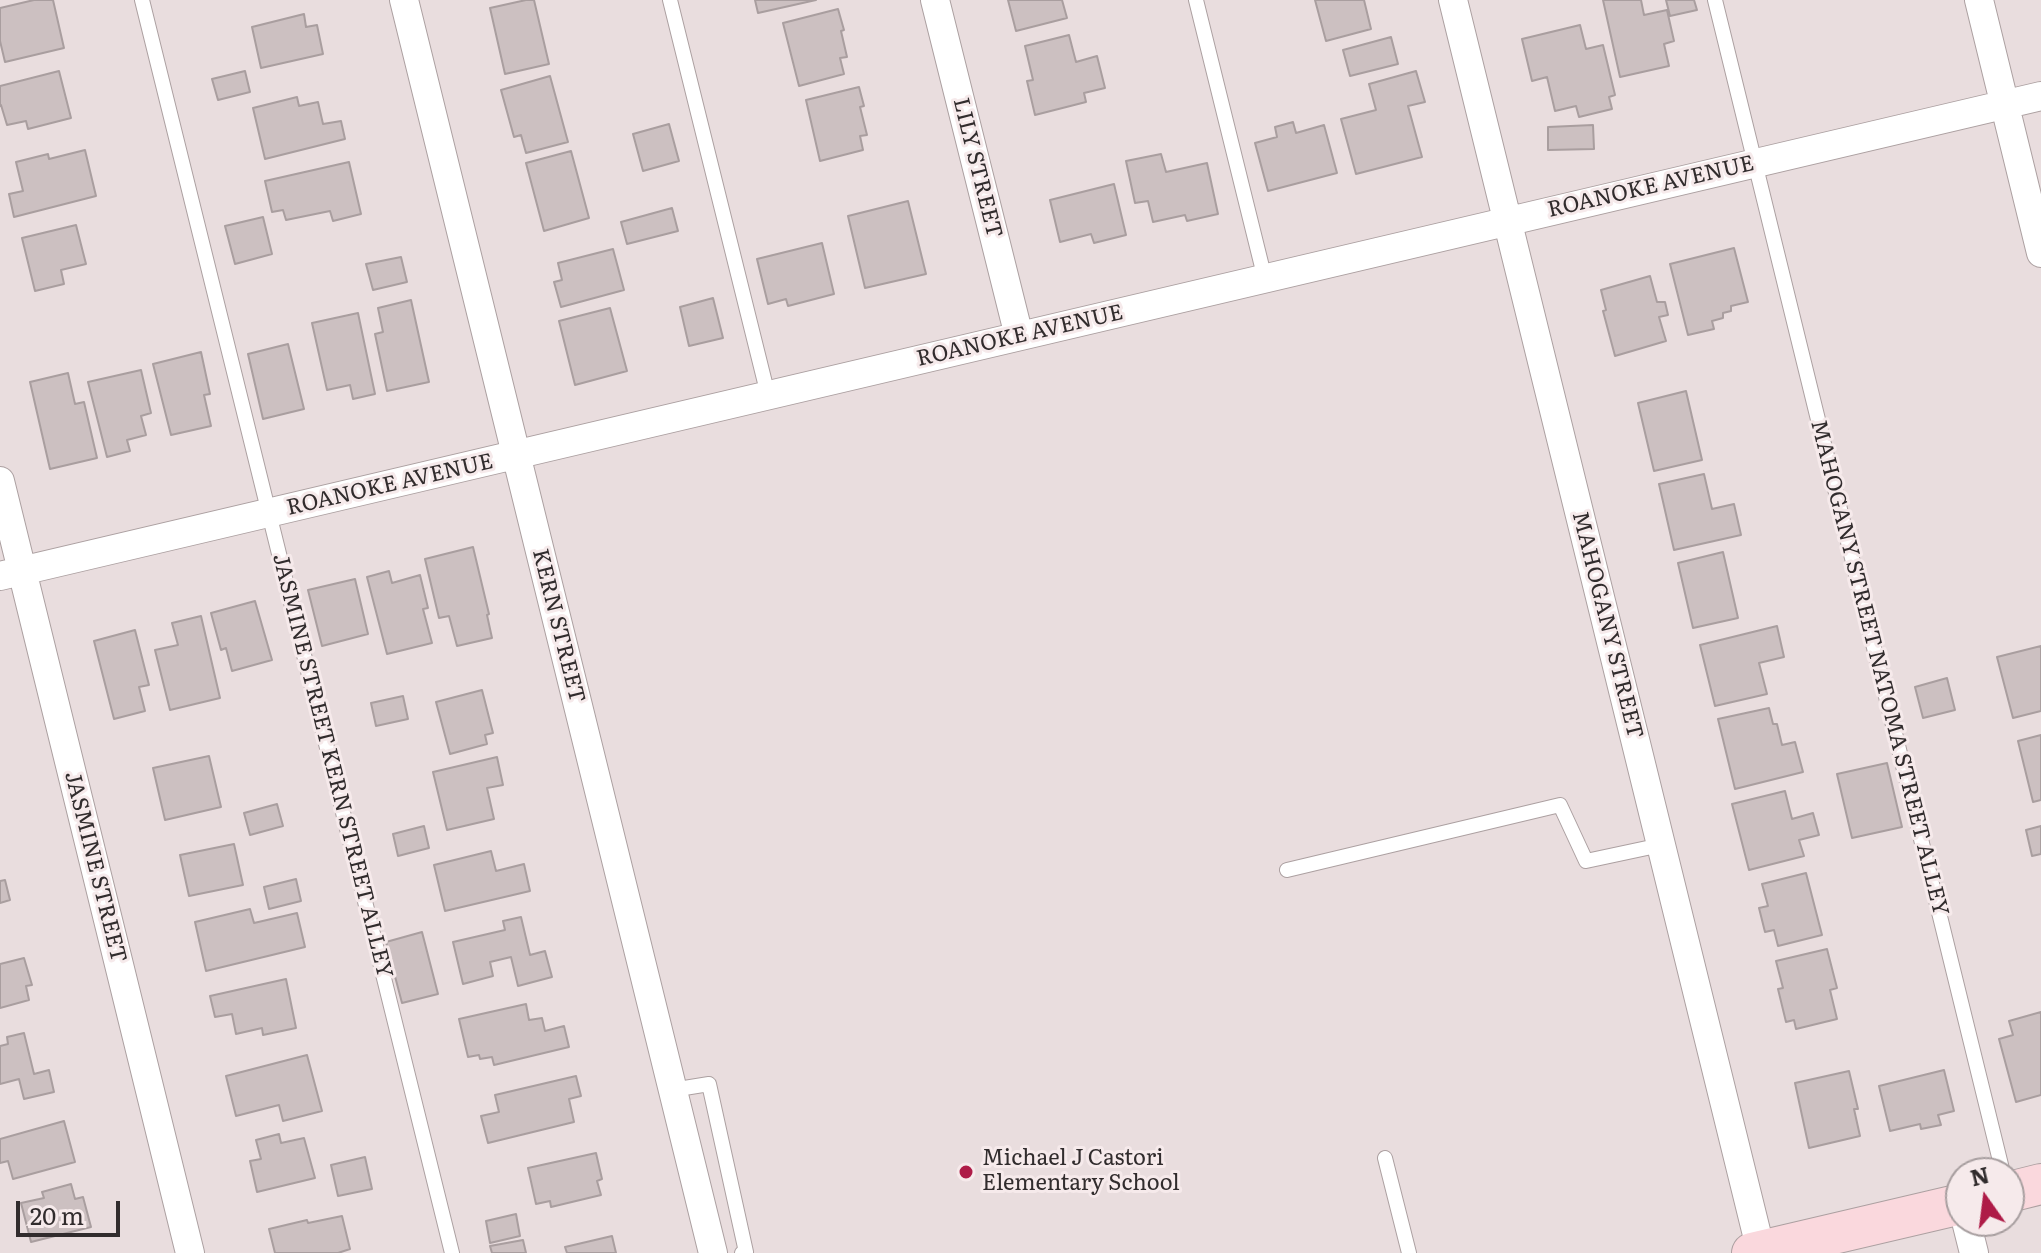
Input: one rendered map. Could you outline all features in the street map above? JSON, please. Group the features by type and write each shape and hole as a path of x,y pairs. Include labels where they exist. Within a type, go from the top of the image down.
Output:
{"street":[{"name":"KERN STREET","path":"404,0 713,1253"},
{"name":"LILY STREET","path":"935,0 1019,336"},
{"name":"MAHOGANY STREET","path":"1453,0 1661,845 1756,1252"},
{"path":"1979,0 2041,253"},
{"name":"ROANOKE AVENUE","path":"11,574 2041,96"},
{"name":"JASMINE STREET","path":"0,481 11,574 190,1253"},
{"path":"1756,1252 1945,1208"}],"lane":[{"name":"JASMINE STREET KERN STREET ALLEY","path":"142,0 452,1253"},
{"path":"670,0 768,395"},
{"path":"1196,0 1265,279"},
{"name":"MAHOGANY STREET NATOMA STREET ALLEY","path":"1715,0 1999,1157"},
{"path":"1287,870 1560,805 1586,861 1661,845"},
{"path":"672,1090 709,1084 746,1252 742,1253"},
{"path":"1385,1158 1409,1253"}],"building":[{"path":"34,0 53,0 64,48 5,62 0,41 0,8"},
{"path":"534,0 549,64 505,74 490,8"},
{"path":"755,0 816,0 758,13"},
{"path":"1008,0 1062,0 1067,18 1016,31"},
{"path":"1315,0 1364,0 1371,29 1326,41"},
{"path":"1603,0 1641,0 1644,15 1667,10 1674,41 1664,44 1669,66 1620,77"},
{"path":"1666,0 1694,0 1697,10 1670,16"},
{"path":"838,9 847,57 840,58 844,74 799,86 783,23"},
{"path":"304,14 306,27 317,25 323,54 261,68 252,27"},
{"path":"1580,25 1586,49 1603,45 1615,95 1609,97 1612,109 1579,117 1576,106 1555,111 1547,77 1532,81 1522,39"},
{"path":"1069,35 1076,62 1097,56 1105,88 1084,93 1086,102 1035,115 1027,81 1033,80 1025,46"},
{"path":"1391,37 1398,64 1350,76 1343,50"},
{"path":"59,71 71,118 28,129 26,121 7,125 0,106 0,86"},
{"path":"245,71 250,92 218,100 212,79"},
{"path":"1416,71 1425,102 1408,106 1422,157 1356,174 1341,119 1376,110 1369,84"},
{"path":"550,76 568,142 526,153 521,135 514,137 501,90"},
{"path":"859,87 867,135 860,136 863,150 820,161 806,100"},
{"path":"297,97 299,106 318,102 323,124 341,121 345,139 265,159 253,108"},
{"path":"1293,122 1296,133 1324,125 1337,173 1268,191 1255,143 1277,137 1275,127"},
{"path":"669,124 679,161 643,171 633,134"},
{"path":"1593,125 1594,149 1548,150 1548,127"},
{"path":"85,150 96,196 14,217 9,194 23,191 16,162 48,154 49,159"},
{"path":"571,151 589,218 544,231 526,163"},
{"path":"1161,154 1166,172 1207,163 1218,214 1187,221 1185,215 1153,222 1148,201 1135,203 1126,161"},
{"path":"349,162 361,214 333,221 330,211 286,220 283,210 272,212 265,181"},
{"path":"1114,184 1126,235 1094,243 1091,234 1060,242 1050,200"},
{"path":"908,201 926,274 865,288 848,216"},
{"path":"672,208 678,231 627,244 621,222"},
{"path":"263,217 272,254 235,264 225,226"},
{"path":"76,225 86,264 61,270 64,284 35,291 22,238"},
{"path":"822,243 834,294 788,306 786,299 768,304 757,259"},
{"path":"1734,248 1748,302 1731,306 1731,311 1723,313 1723,318 1712,321 1714,329 1688,335 1670,264"},
{"path":"613,249 624,290 561,307 554,282 562,280 558,263"},
{"path":"401,257 407,282 373,290 366,264"},
{"path":"1650,276 1657,302 1665,302 1668,315 1659,317 1666,341 1615,356 1603,311 1606,310 1601,290"},
{"path":"713,298 723,338 689,346 680,307"},
{"path":"411,300 429,382 387,391 375,334 383,332 378,308"},
{"path":"610,308 627,371 575,385 559,321"},
{"path":"358,313 375,394 353,399 350,385 327,390 312,323"},
{"path":"288,344 304,409 263,419 248,354"},
{"path":"201,352 210,394 204,395 211,426 171,435 153,364"},
{"path":"141,370 151,413 141,416 146,435 127,440 130,451 107,457 88,382"},
{"path":"68,373 75,404 84,402 97,458 50,469 30,382"},
{"path":"1686,391 1702,460 1654,471 1638,403"},
{"path":"1704,474 1712,509 1734,504 1741,535 1674,550 1659,484"},
{"path":"473,547 492,638 457,646 449,616 439,618 425,559"},
{"path":"1723,552 1738,618 1693,628 1678,563"},
{"path":"389,571 392,583 420,575 428,608 423,609 432,643 387,654 367,577"},
{"path":"355,579 368,634 322,646 308,590"},
{"path":"255,601 272,660 232,671 226,648 221,650 211,613"},
{"path":"201,616 220,698 170,710 155,650 178,645 172,623"},
{"path":"1777,626 1784,657 1759,663 1767,694 1715,706 1700,645"},
{"path":"135,630 149,685 139,687 145,711 114,719 94,641"},
{"path":"2041,646 2041,711 2013,718 1997,657"},
{"path":"1947,678 1955,710 1923,718 1915,687"},
{"path":"482,690 493,733 485,735 487,744 450,754 436,702"},
{"path":"403,696 408,719 376,726 371,703"},
{"path":"1769,708 1782,745 1795,742 1803,772 1735,789 1718,719"},
{"path":"2041,735 2041,800 2033,802 2018,741"},
{"path":"209,756 221,807 165,820 153,768"},
{"path":"497,757 503,785 487,788 494,819 447,830 433,772"},
{"path":"1887,763 1902,827 1852,838 1837,774"},
{"path":"1785,791 1792,819 1813,813 1819,835 1799,840 1804,856 1749,870 1732,804"},
{"path":"277,804 283,826 250,835 244,813"},
{"path":"424,826 429,848 398,856 393,834"},
{"path":"2041,826 2041,854 2032,856 2026,830"},
{"path":"234,844 243,885 189,896 180,855"},
{"path":"491,851 496,871 524,864 530,891 445,911 434,865"},
{"path":"1806,873 1822,935 1778,946 1774,930 1765,932 1759,908 1768,906 1762,884"},
{"path":"296,879 301,901 269,909 264,887"},
{"path":"5,880 10,900 0,903 0,881"},
{"path":"250,909 254,923 297,913 305,947 206,971 195,922"},
{"path":"521,917 530,955 545,951 552,977 518,986 511,957 490,962 493,976 463,984 453,942 505,930 503,921"},
{"path":"422,932 438,994 402,1003 386,942"},
{"path":"1827,949 1837,988 1830,990 1837,1019 1796,1029 1794,1020 1786,1022 1778,989 1783,988 1776,961"},
{"path":"24,958 32,985 26,986 29,1000 0,1008 0,964"},
{"path":"286,979 296,1028 263,1035 262,1028 236,1034 232,1014 215,1017 210,996"},
{"path":"526,1004 529,1020 542,1018 545,1031 564,1026 569,1047 494,1065 492,1057 468,1057 459,1019"},
{"path":"2041,1012 2041,1095 2016,1102 1999,1039 2013,1035 2009,1021"},
{"path":"24,1033 34,1074 49,1070 54,1092 24,1099 19,1079 0,1084 0,1046 8,1044 7,1037"},
{"path":"307,1055 322,1111 283,1121 279,1105 236,1116 226,1076"},
{"path":"1944,1070 1954,1111 1938,1115 1941,1125 1921,1129 1920,1124 1890,1131 1879,1086"},
{"path":"1849,1071 1858,1109 1854,1109 1860,1136 1809,1148 1795,1083"},
{"path":"576,1076 581,1096 569,1099 574,1122 488,1143 481,1116 499,1112 495,1095"},
{"path":"64,1121 75,1162 13,1179 8,1161 0,1163 0,1139"},
{"path":"279,1134 281,1143 304,1138 315,1178 257,1192 250,1161 261,1159 256,1140"},
{"path":"596,1153 602,1179 597,1181 601,1195 551,1207 550,1201 536,1204 528,1168"},
{"path":"365,1157 372,1189 338,1196 331,1165"},
{"path":"71,1184 75,1199 83,1197 91,1227 31,1242 21,1203 44,1198 42,1192"},
{"path":"516,1214 520,1236 490,1243 486,1221"},
{"path":"342,1216 350,1249 338,1253 275,1253 269,1229"},
{"path":"612,1236 616,1253 567,1253 565,1247"},
{"path":"523,1240 526,1253 492,1253 490,1246"}],"place":[{"name":"Michael J Castori Elementary School","path":"966,1172"}]}
